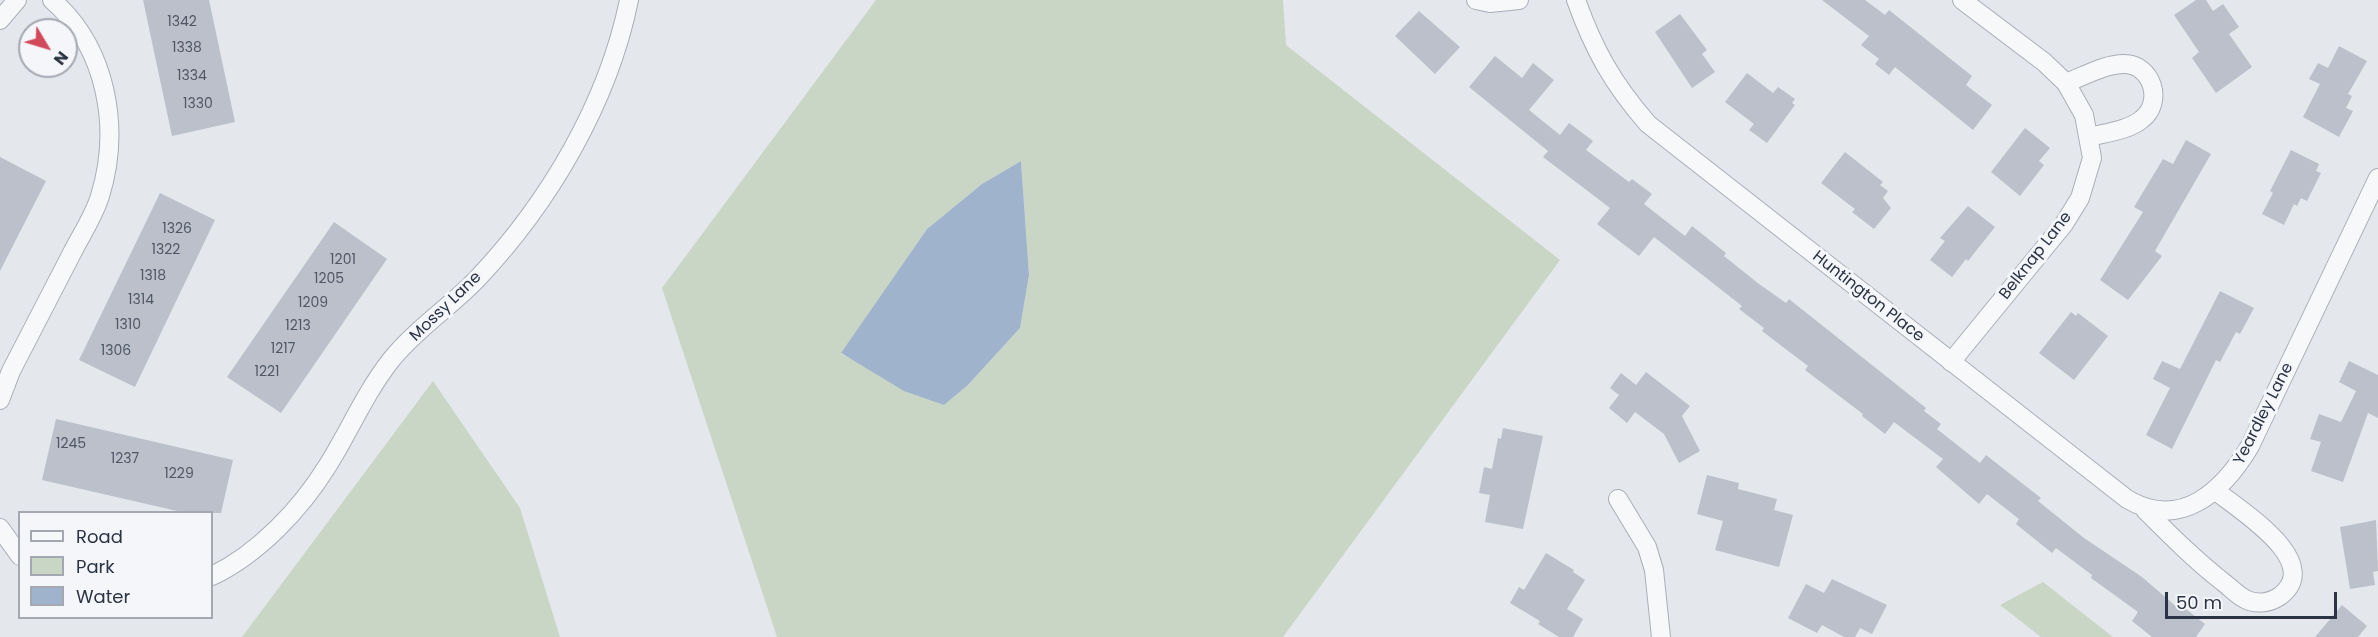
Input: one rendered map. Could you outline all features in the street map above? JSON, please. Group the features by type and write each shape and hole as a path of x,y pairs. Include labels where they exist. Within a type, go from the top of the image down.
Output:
{"street":[{"path":"0,20 17,0"},
{"path":"0,400 11,371 100,198 109,158 109,121 103,81 91,47 63,10 52,0"},
{"name":"Mossy Lane","path":"213,576 234,565 258,546 303,500 328,466 368,392 393,358 477,279 526,220 566,159 602,88 629,0"},
{"path":"1476,0 1490,3 1519,0"},
{"name":"Huntington Place","path":"1576,0 1589,38 1604,68 1648,124 2127,499 2145,510"},
{"name":"Belknap Lane","path":"1951,362 2064,224 2080,198 2092,158 2084,115 2066,83 2044,62 1962,0"},
{"path":"2066,83 2113,66 2126,64 2146,74 2153,85 2152,103 2143,119 2089,137"},
{"name":"Yeardley Lane","path":"2216,491 2234,473 2250,446 2378,178"},
{"path":"2216,491 2282,546 2291,559 2293,572 2290,584 2282,595 2271,601 2258,603 2245,600 2195,561 2145,510 2172,511 2195,504 2216,491"},
{"path":"1618,499 1639,532 1652,562 1661,637"},
{"path":"0,528 18,553"}],"green space":[{"path":"876,0 1283,0 1286,45 1560,260 1283,637 777,637 662,288","holes":["1021,161 1029,275 1020,328 968,385 944,405 841,354 927,229 982,184"]},
{"path":"433,381 520,508 560,637 242,637"},
{"path":"2043,582 2113,637 2041,637 2000,605"}],"water":[{"path":"1021,161 1029,275 1020,328 968,385 944,405 904,391 841,353 927,229 982,184"}],"building":[{"path":"143,0 209,0 235,122 172,136"},
{"path":"1822,0 1865,0 1885,15 1889,10 1972,76 1966,85 1992,105 1973,130 1895,67 1889,75 1875,64 1879,59 1861,45 1869,36"},
{"path":"2196,0 2206,0 2213,11 2223,4 2239,27 2229,34 2252,67 2216,93 2192,58 2199,52 2174,15"},
{"path":"1419,11 1460,47 1435,74 1395,36"},
{"path":"1680,14 1707,50 1702,54 1715,72 1692,88 1655,32"},
{"path":"2339,46 2367,61 2348,94 2352,96 2346,108 2353,111 2339,137 2303,117 2320,84 2309,79 2318,63 2328,68"},
{"path":"1495,56 1522,78 1533,63 1554,80 1529,110 1560,135 1569,123 1593,141 1586,150 1629,182 1632,179 1652,194 1644,204 1685,236 1692,226 1726,253 1724,256 1759,284 1786,303 1789,299 1926,408 1924,411 1941,424 1937,429 1980,463 1986,455 2041,498 2038,501 2084,538 2142,577 2179,609 2182,606 2205,624 2196,637 2152,637 2132,621 2138,612 2091,578 2092,575 2056,548 2052,553 2016,524 2019,519 1987,494 1979,504 1936,467 1943,459 1894,422 1885,434 1862,416 1863,414 1805,370 1808,366 1762,331 1764,328 1739,309 1742,306 1654,237 1639,256 1597,224 1610,208 1543,157 1548,151 1469,87"},
{"path":"1747,73 1773,93 1778,87 1795,99 1792,103 1795,105 1767,143 1749,130 1754,124 1725,102"},
{"path":"2025,128 2050,148 2039,161 2044,165 2020,196 1991,172"},
{"path":"2186,140 2211,154 2155,251 2162,256 2128,300 2100,280 2143,212 2134,207 2163,159 2173,164"},
{"path":"2291,150 2319,164 2316,171 2321,173 2307,201 2301,198 2297,206 2294,204 2284,225 2262,214 2273,193 2270,191"},
{"path":"1845,152 1883,182 1880,185 1888,191 1883,198 1891,208 1874,229 1852,212 1855,209 1821,183"},
{"path":"0,157 46,181 0,271"},
{"path":"160,193 215,220 135,387 79,360"},
{"path":"1968,206 1995,227 1952,277 1930,260 1945,241 1940,238"},
{"path":"334,222 387,259 281,413 227,377"},
{"path":"2220,291 2254,308 2240,334 2236,332 2220,362 2216,360 2172,449 2146,435 2170,388 2153,379 2162,361 2180,369"},
{"path":"2071,312 2076,316 2078,313 2108,336 2074,380 2039,353"},
{"path":"2349,361 2378,375 2378,418 2368,413 2343,482 2311,471 2321,442 2310,439 2319,414 2341,422 2356,391 2339,382"},
{"path":"1646,372 1690,406 1682,416 1700,451 1679,463 1664,434 1635,412 1627,423 1609,408 1619,395 1610,388 1621,373 1636,385"},
{"path":"56,419 233,460 221,513 177,511 42,480"},
{"path":"1503,428 1543,436 1523,529 1485,522 1490,495 1479,493 1484,467 1492,469 1498,438 1501,439"},
{"path":"1707,475 1739,483 1738,489 1777,499 1774,510 1793,515 1779,567 1715,550 1723,521 1697,514"},
{"path":"2376,520 2378,571 2373,572 2375,585 2350,589 2340,527"},
{"path":"1546,553 1574,570 1573,572 1585,580 1567,609 1583,619 1573,637 1559,637 1538,624 1540,621 1510,603 1519,587 1524,590"},
{"path":"1832,579 1887,605 1872,634 1860,628 1855,637 1844,637 1822,625 1817,633 1788,618 1806,584 1824,593"},
{"path":"2342,605 2367,626 2358,637 2315,637"}]}
